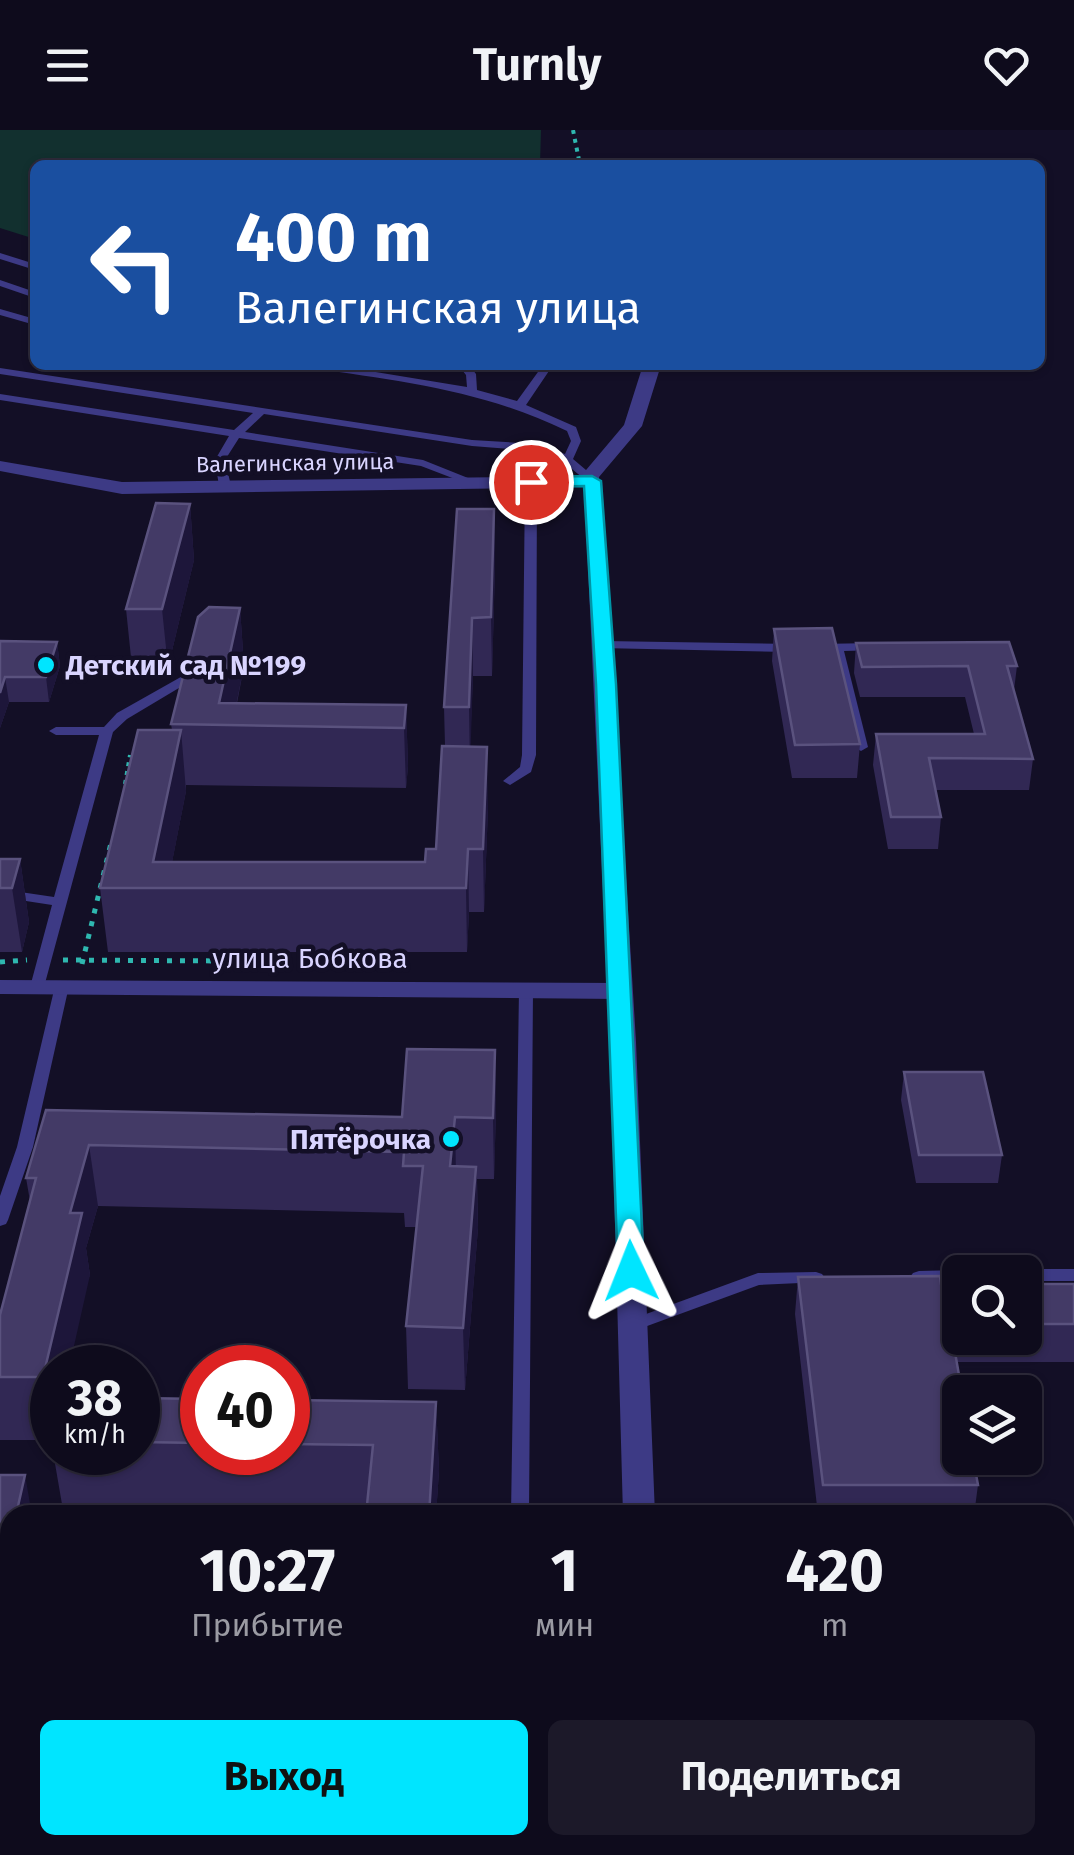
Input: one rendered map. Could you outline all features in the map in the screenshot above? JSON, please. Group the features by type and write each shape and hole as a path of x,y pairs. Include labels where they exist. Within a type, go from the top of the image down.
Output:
{"street":[{"path":"639,1505 604,644 591,479 633,426 650,370"},
{"name":"Валегинская улица","path":"0,466 122,488 591,479"},
{"name":"улица Бобкова","path":"0,986 65,980 620,991"}],"lane":[{"path":"0,256 30,265"},
{"path":"0,284 30,293"},
{"path":"0,312 30,320"},
{"path":"344,370 472,390 520,405 572,429 576,441 570,457"},
{"path":"467,370 472,390"},
{"path":"520,405 544,370"},
{"path":"0,371 549,450 570,457 591,479"},
{"path":"36,402 64,380"},
{"path":"0,397 423,464 472,482"},
{"path":"224,486 220,460 236,434 261,410"},
{"path":"510,781 526,769 529,754 531,482"},
{"path":"604,644 892,648"},
{"path":"838,648 861,748"},
{"path":"0,1220 26,1146 65,980 45,960 107,731 122,716 181,684 209,660"},
{"path":"56,731 107,731"},
{"path":"0,893 59,902"},
{"path":"520,1505 526,990"},
{"path":"1042,1275 1074,1274"},
{"path":"905,1277 942,1276"},
{"path":"633,1325 758,1279 831,1278"}],"path":[{"path":"573,130 579,160"},
{"path":"124,789 130,755"},
{"path":"65,980 115,826"},
{"path":"0,962 45,960 65,980 391,962"}],"green space":[{"path":"0,130 541,130 540,160 30,160 30,237 0,228"}],"building":[{"path":"156,503 190,504 162,609 126,609"},
{"path":"457,509 494,509 491,617 472,618 469,707 444,707"},
{"path":"209,607 240,608 219,703 406,705 404,728 171,724 198,617"},
{"path":"832,628 860,744 795,745 774,629"},
{"path":"0,641 57,642 46,677 5,677 0,693"},
{"path":"1009,642 1017,666 1007,666 1033,759 929,758 941,817 891,817 876,734 985,734 968,666 862,667 856,643"},
{"path":"138,730 181,730 153,862 425,862 426,849 436,849 442,746 487,747 483,849 468,849 466,888 100,888"},
{"path":"0,859 20,859 12,888 0,888"},
{"path":"407,1049 495,1050 493,1118 455,1117 450,1166 476,1167 463,1328 406,1326 423,1166 403,1166 404,1152 89,1145 70,1213 82,1213 51,1345 30,1345 30,1377 0,1377 0,1315 36,1178 26,1178 46,1110 402,1117"},
{"path":"904,1072 983,1072 1002,1155 919,1155"},
{"path":"940,1276 942,1355 955,1355 959,1375 942,1375 942,1475 976,1475 978,1485 823,1485 798,1277"},
{"path":"1042,1284 1074,1284 1074,1324 1042,1324"},
{"path":"160,1398 180,1399 180,1443 160,1442"},
{"path":"310,1400 436,1402 430,1505 367,1505 373,1445 310,1444"},
{"path":"0,1475 25,1475 18,1505 0,1505"}],"place":[{"name":"Детский сад №199","path":"46,665"},
{"name":"Пятёрочка","path":"451,1139"}],"route":[{"path":"531,482 592,481 614,844 631,1271"}]}
